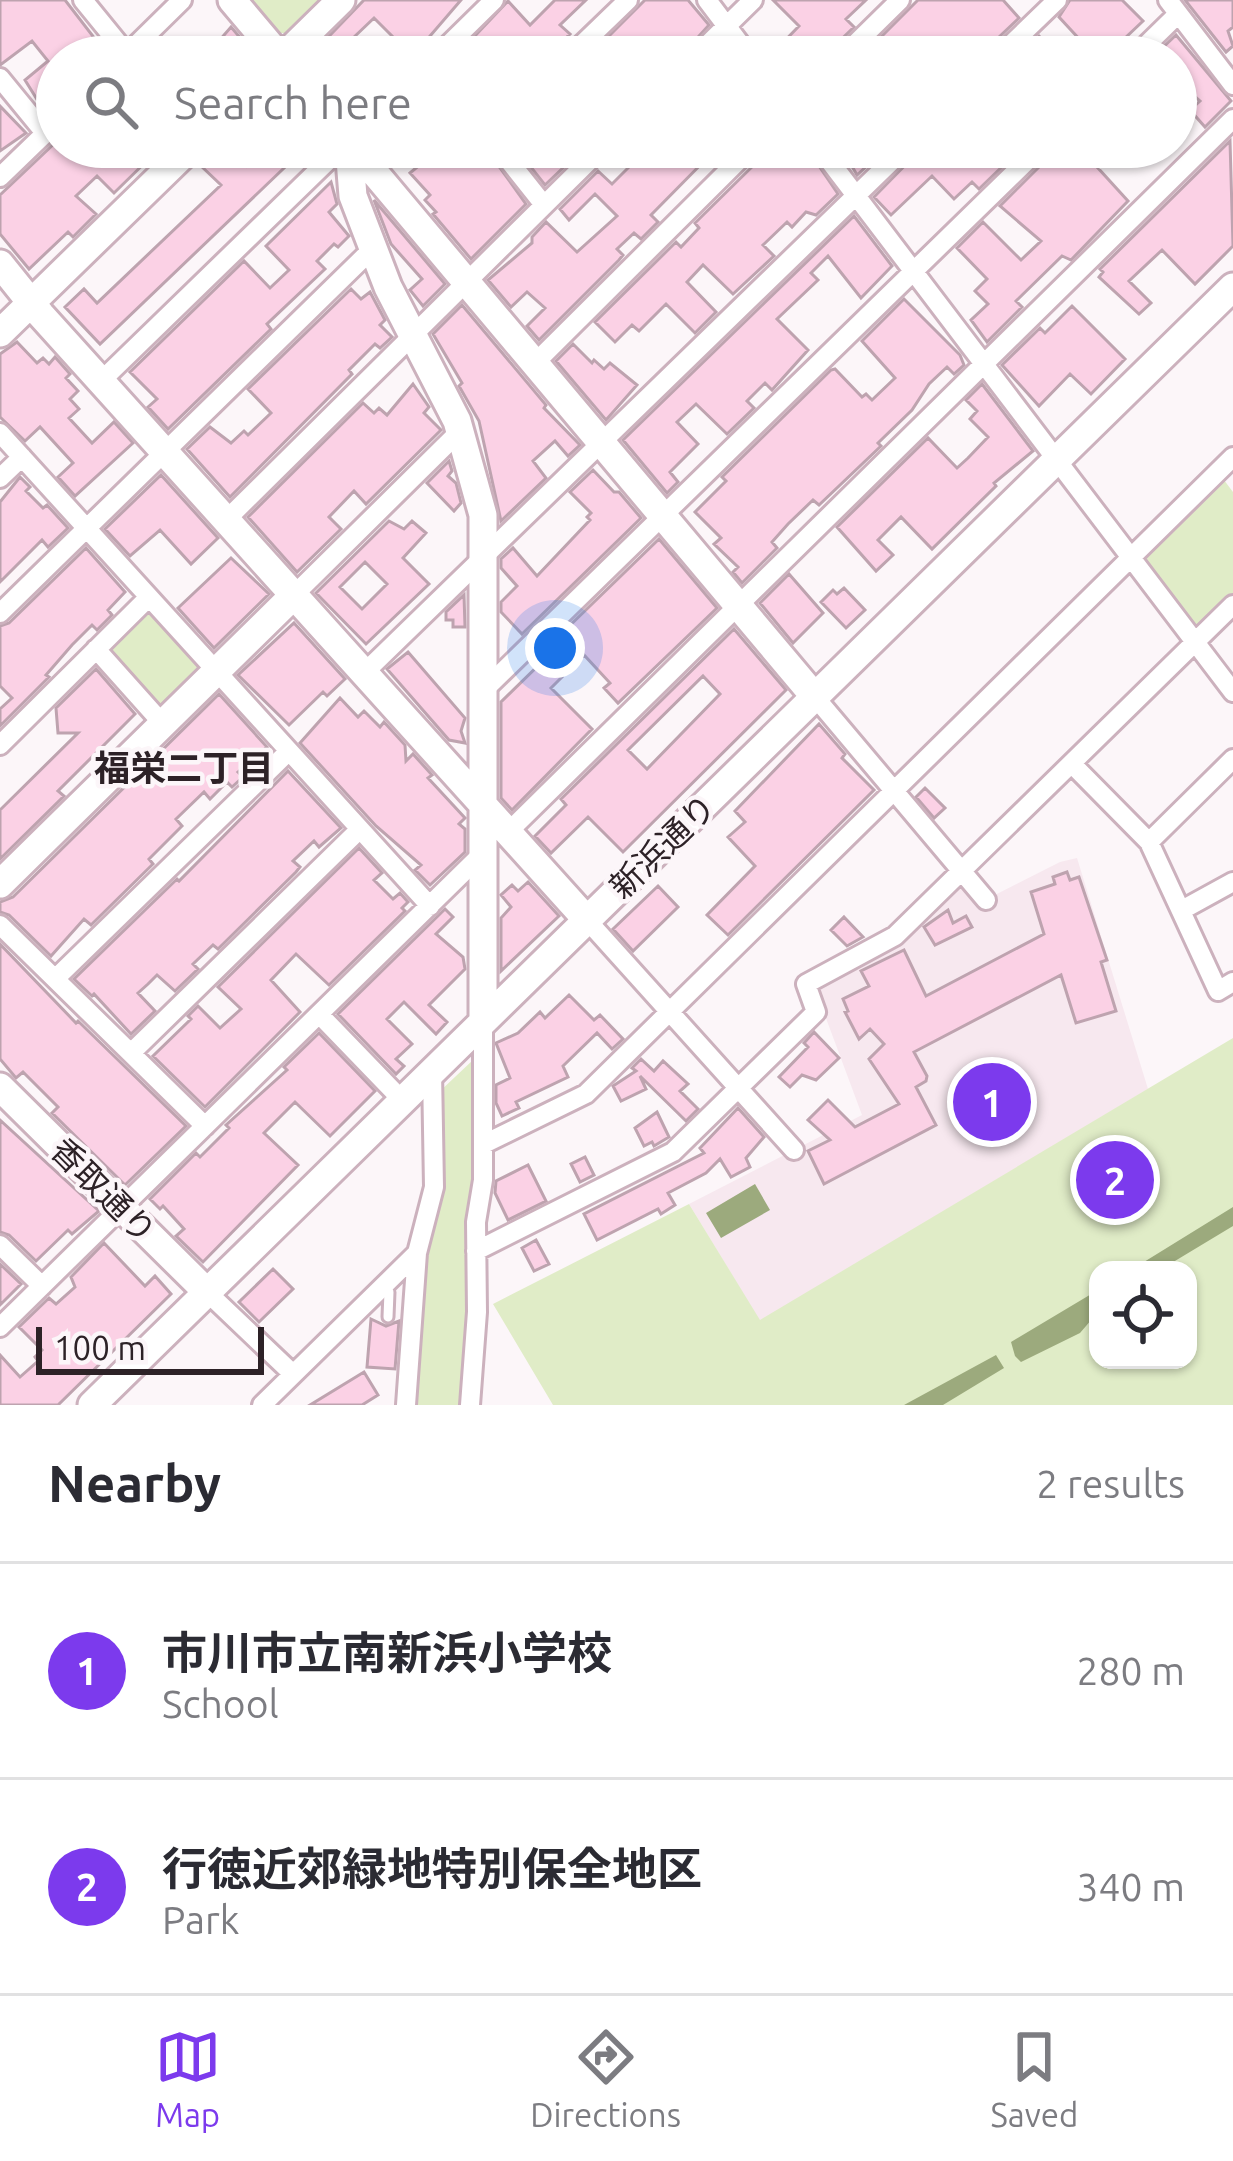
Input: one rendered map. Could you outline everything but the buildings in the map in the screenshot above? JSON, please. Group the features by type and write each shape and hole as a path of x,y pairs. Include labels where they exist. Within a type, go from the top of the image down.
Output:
{"street":[{"path":"83,0 110,36"},
{"path":"145,36 182,0"},
{"path":"232,0 264,36"},
{"path":"304,36 341,0"},
{"path":"457,36 494,0"},
{"path":"591,36 628,0"},
{"path":"706,0 734,36"},
{"path":"717,36 753,0"},
{"path":"863,36 900,0"},
{"path":"1016,36 1043,5"},
{"path":"1150,36 1173,7 1195,36"},
{"path":"1197,39 1233,86"},
{"path":"0,78 36,113"},
{"path":"1197,153 1233,118"},
{"path":"0,177 36,142"},
{"path":"0,333 169,168"},
{"path":"100,381 326,168"},
{"path":"350,168 353,196 374,252 410,336 460,431 483,514 484,1144 470,1405"},
{"path":"366,168 986,900"},
{"path":"515,168 544,205"},
{"path":"226,520 582,168"},
{"path":"535,363 731,168"},
{"path":"835,168 1233,692"},
{"path":"364,673 885,168"},
{"path":"483,691 1020,168"},
{"path":"507,833 1182,168"},
{"path":"0,613 374,252"},
{"path":"0,264 100,381 794,1150"},
{"name":"新浜通り","path":"92,1405 1233,287"},
{"path":"0,884 460,431"},
{"path":"0,433 430,906"},
{"path":"0,478 22,457"},
{"path":"484,1144 586,1094 1131,557 1229,470"},
{"path":"0,745 149,597"},
{"path":"476,1251 673,1152 816,1012 806,984 895,936 1233,605"},
{"path":"96,650 163,724"},
{"path":"55,979 289,751"},
{"path":"1149,842 1233,759"},
{"path":"1072,764 1149,842 1218,991 1233,982"},
{"path":"131,1053 360,829"},
{"path":"0,1327 482,854"},
{"path":"1182,910 1233,882"},
{"path":"0,925 205,1126"},
{"path":"319,1014 402,1100"},
{"path":"402,1402 417,1253 434,1187 432,1071"},
{"name":"香取通り","path":"0,1088 207,1292"},
{"path":"0,1245 42,1286"},
{"path":"262,1405 417,1253"},
{"path":"207,1292 293,1374"}],"lane":[{"path":"383,1286 389,1292 388,1317"}],"shaded area":[{"path":"248,0 323,0 289,33 276,33"},
{"path":"1218,480 1224,480 1233,492 1233,596 1204,625 1195,625 1144,560 1145,552"},
{"path":"144,610 152,610 201,666 201,672 164,708 156,708 107,653 107,647"},
{"path":"1077,858 1148,1089 760,1321 689,1204 862,1115 814,986 958,884 964,884 981,902"},
{"path":"1233,1038 1233,1405 553,1405 493,1304 689,1204 760,1320"},
{"path":"473,1060 477,1064 478,1171 462,1405 414,1405 425,1249 440,1197 438,1093"},
{"path":"755,1184 770,1210 721,1238 706,1213"},
{"path":"1233,1207 1233,1226 1175,1261 1146,1261"},
{"path":"1089,1295 1089,1322 1080,1333 1021,1362 1011,1342"},
{"path":"996,1355 1004,1368 943,1405 904,1405"}],"place":[{"name":"市川市立南新浜小学校","path":"992,1102"},
{"name":"行徳近郊緑地特別保全地区","path":"1115,1180"}],"district":[{"name":"福栄二丁目","path":"184,767"}]}
